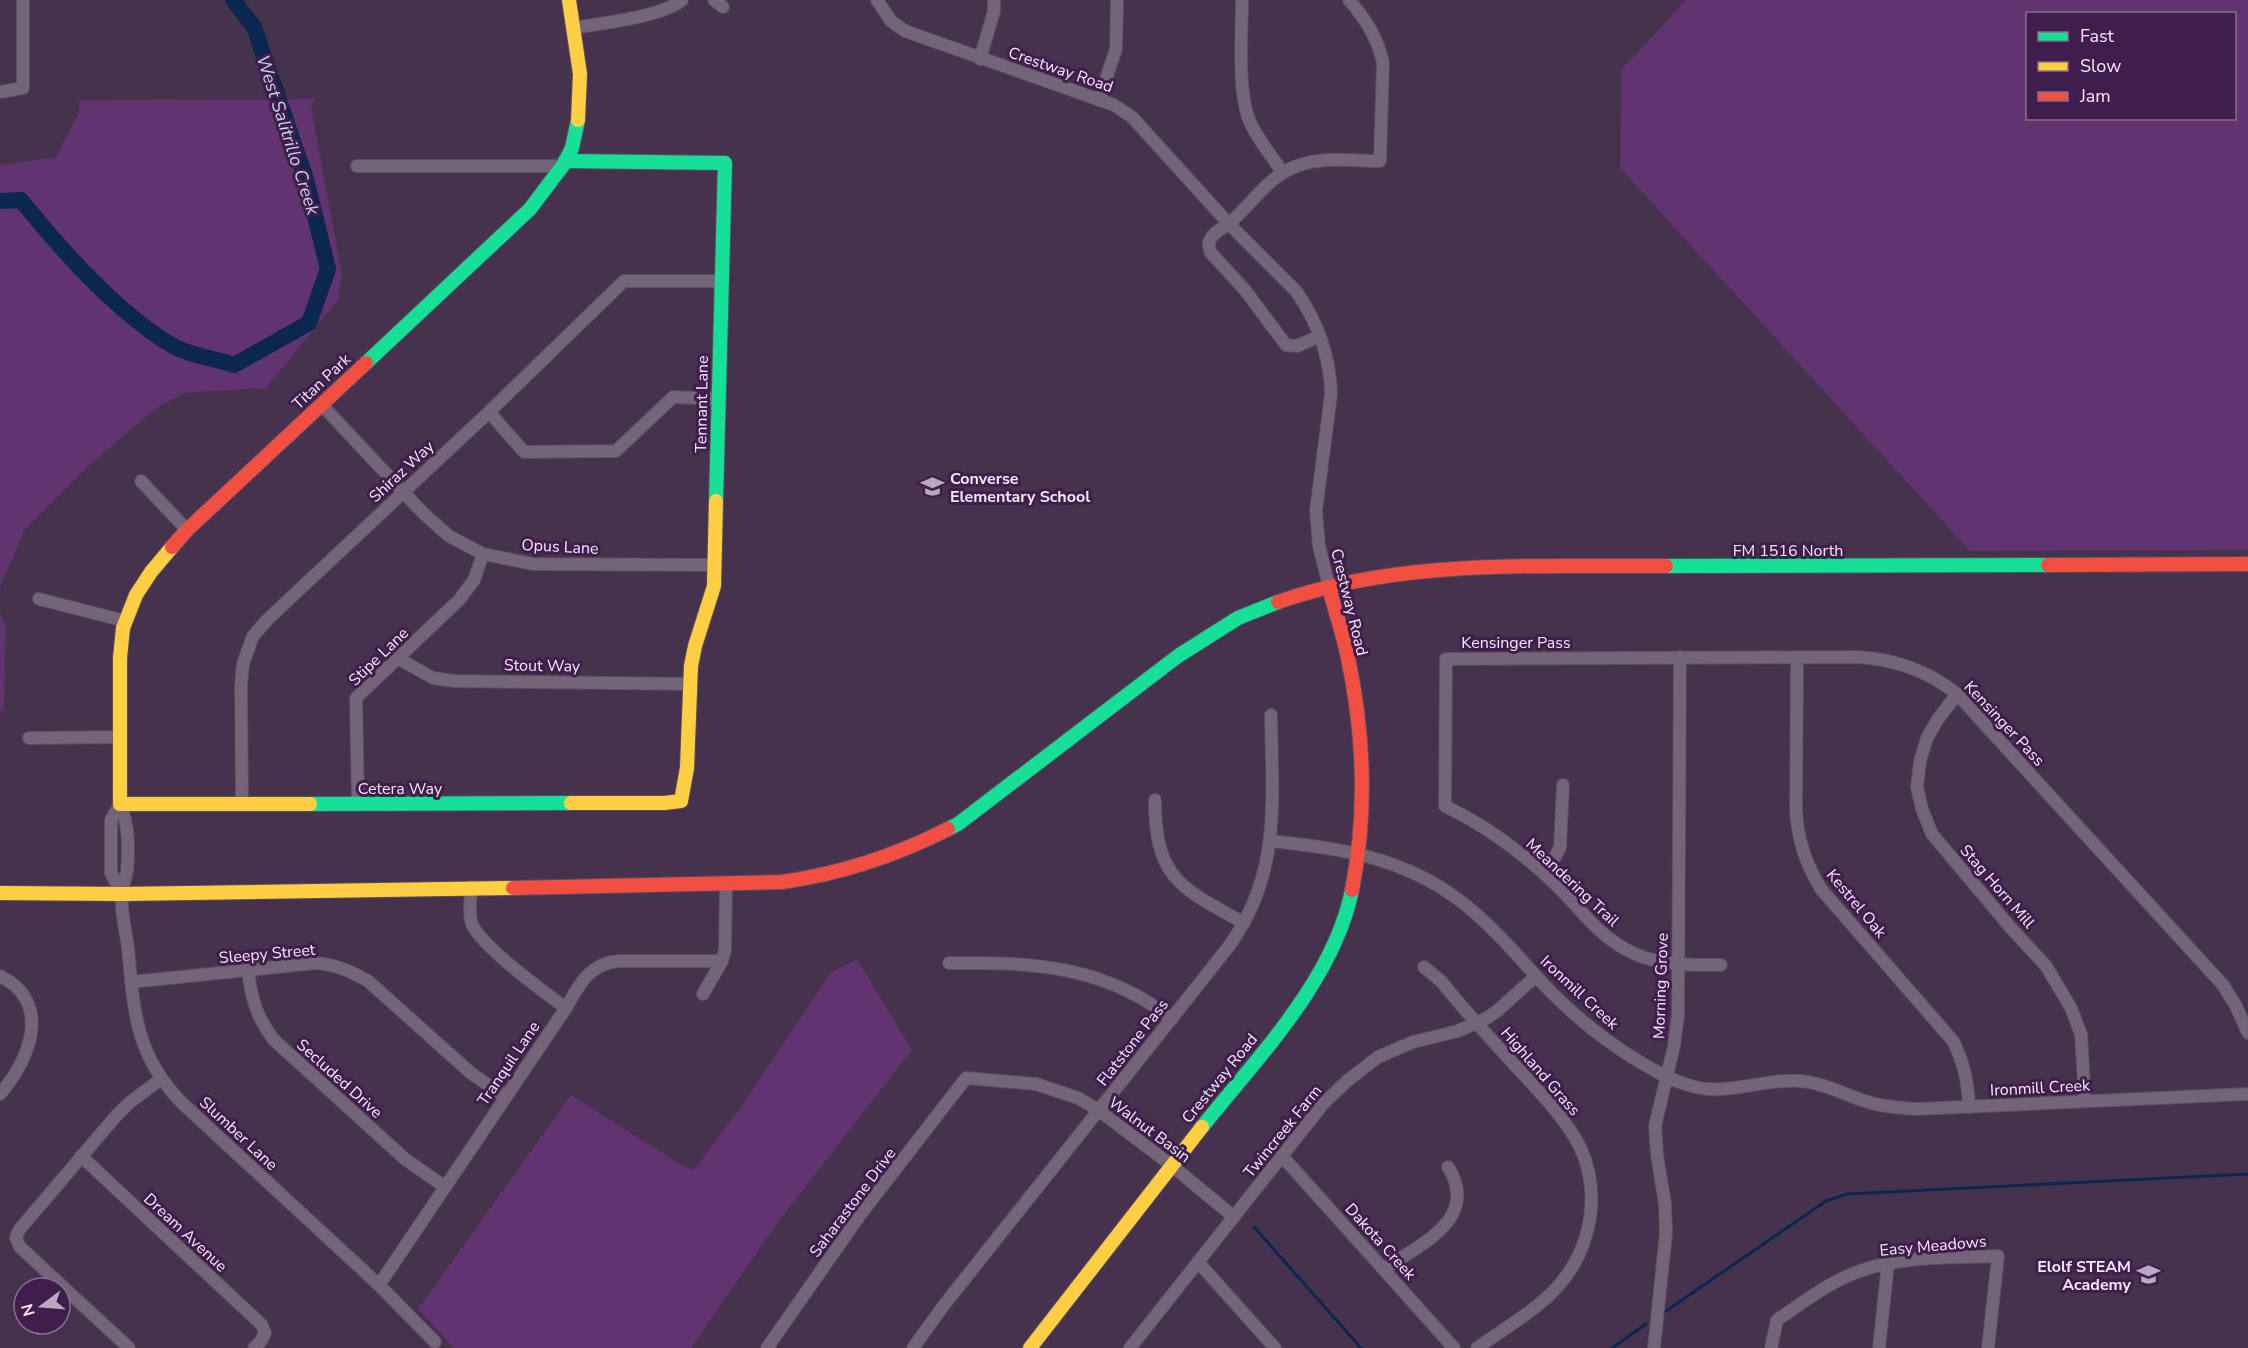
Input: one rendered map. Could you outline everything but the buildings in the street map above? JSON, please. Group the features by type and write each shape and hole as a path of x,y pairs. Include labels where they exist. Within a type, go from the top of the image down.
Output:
{"street":[{"path":"0,92 22,88 23,0"},
{"name":"Titan Park","path":"120,804 118,736 121,649 125,621 140,588 154,567 187,530 530,209 564,163 572,149 582,99 581,71 569,0"},
{"path":"574,28 648,14 675,6 682,0"},
{"name":"Crestway Road","path":"877,0 891,21 905,31 1114,105 1132,117 1229,224 1287,280 1304,303 1320,336 1331,376 1316,526 1329,587 1348,657 1358,716 1361,802 1359,854 1351,899 1340,931 1316,979 1294,1010 1030,1348"},
{"path":"980,59 994,10 994,0"},
{"path":"1099,100 1116,49 1117,0"},
{"path":"1242,0 1243,87 1246,111 1255,131 1283,173"},
{"path":"1320,336 1297,346 1286,345 1245,290 1211,254 1209,247 1210,240 1216,232 1229,224 1272,182 1296,166 1317,161 1380,161 1382,57 1371,29 1349,0"},
{"path":"357,166 564,163"},
{"name":"Tennant Lane","path":"564,163 725,163 717,399 715,565 710,607 694,650 689,684 686,782 681,801"},
{"name":"Shiraz Way","path":"242,804 241,685 243,664 253,636 268,619 489,412 624,281 721,281"},
{"path":"489,412 524,452 616,451 673,397 717,399"},
{"name":"Opus Lane","path":"321,404 402,492 449,536 483,554 533,564 715,565"},
{"path":"141,481 187,530"},
{"name":"Stipe Lane","path":"358,804 357,698 468,589 474,580 483,554"},
{"name":"FM 1516 North","path":"0,893 122,894 726,884 782,882 809,878 904,850 958,824 1178,656 1238,618 1258,609 1329,587 1388,575 1502,567 2248,564"},
{"path":"39,599 125,621"},
{"name":"Morning Grove","path":"1654,1348 1665,1233 1665,1204 1655,1126 1677,1031 1680,657"},
{"name":"Kensinger Pass","path":"1445,806 1446,659 1797,657 1884,659 1904,664 1929,675 1958,694 2223,985 2236,1006 2248,1033"},
{"name":"Kestrel Oak","path":"1797,657 1797,831 1809,869 1821,889 1953,1041 1963,1063 1968,1083 1969,1107"},
{"name":"Stout Way","path":"399,659 433,678 454,681 689,684"},
{"name":"Stag Horn Mill","path":"1958,694 1938,719 1927,738 1920,761 1917,787 1922,809 1932,834 2046,966 2071,1008 2081,1034 2085,1101"},
{"name":"Flatstone Pass","path":"913,1348 944,1305 1226,951 1244,923 1265,873 1271,841 1271,716"},
{"path":"29,738 118,736"},
{"path":"1546,875 1560,847 1563,785"},
{"path":"1155,800 1155,828 1158,846 1175,878 1194,896 1244,923"},
{"name":"Cetera Way","path":"120,804 664,803 681,801"},
{"name":"Slumber Lane","path":"120,804 128,823 127,872 122,894 131,982 139,1033 161,1079 182,1103 379,1285 435,1342"},
{"name":"Meandering Trail","path":"1445,806 1486,828 1532,862 1597,930 1613,941 1643,957 1679,964 1721,965"},
{"name":"Ironmill Creek","path":"1271,841 1329,847 1359,854 1398,867 1457,898 1497,933 1536,976 1589,1028 1635,1060 1668,1077 1700,1088 1715,1089 1784,1080 1807,1081 1867,1102 1894,1107 1969,1107 2248,1094"},
{"path":"703,994 722,961 726,935 726,884"},
{"path":"471,887 472,923 478,934 525,978 566,1008"},
{"name":"Tranquil Lane","path":"379,1285 566,1008 582,980 595,967 608,962 722,961"},
{"path":"949,963 1010,962 1072,971 1128,992 1172,1019"},
{"name":"Sleepy Street","path":"131,982 316,963 335,965 350,970 368,981 472,1074 506,1096"},
{"name":"Highland Grass","path":"1424,967 1442,982 1558,1114 1574,1136 1585,1159 1591,1185 1590,1224 1580,1253 1561,1284 1549,1296 1477,1348"},
{"name":"Secluded Drive","path":"249,970 255,1009 262,1024 274,1040 405,1159 445,1187"},
{"path":"0,976 10,981 21,992 32,1024 28,1051 19,1070 0,1094"},
{"name":"Twincreek Farm","path":"1130,1348 1323,1104 1365,1065 1413,1042 1458,1031 1478,1023 1497,1011 1536,976"},
{"name":"Walnut Basin","path":"966,1078 1045,1085 1078,1098 1171,1165 1234,1217"},
{"name":"Saharastone Drive","path":"767,1348 860,1215 966,1078"},
{"path":"129,1348 20,1247 16,1238 19,1230 129,1103 161,1079"},
{"name":"Dream Avenue","path":"81,1156 262,1324 265,1333 254,1348"},
{"name":"Dakota Creek","path":"1282,1156 1454,1348"},
{"path":"1384,1269 1450,1221 1455,1213 1459,1195 1455,1177 1448,1167"},
{"name":"Easy Meadows","path":"1771,1348 1777,1320 1834,1282 1888,1263 1998,1256 1988,1348"},
{"path":"1198,1262 1275,1348"},
{"path":"1879,1348 1888,1263"}],"shaded area":[{"path":"1686,0 2248,0 2248,550 1970,551 1620,168 1621,70"},
{"path":"315,99 311,107 342,274 338,300 266,388 184,393 156,408 87,467 25,529 0,588 0,165 56,157 79,112 79,100"},
{"path":"0,613 6,624 4,709 0,714"},
{"path":"857,959 912,1050 776,1225 691,1348 454,1348 418,1309 571,1095 683,1166 694,1170 740,1108 831,972"}],"waterway":[{"name":"West Salitrillo Creek","path":"0,201 21,200 72,260 111,299 152,332 179,349 234,365 309,323 328,269 306,179 254,27 233,0"},
{"path":"1666,1311 1826,1201 1847,1194 2248,1174"},
{"path":"1254,1227 1361,1348"},
{"path":"1612,1348 1646,1324"}],"traffic: fast":[{"path":"366,363 530,209 564,164 572,148 578,120"},
{"path":"565,161 725,163 716,501"},
{"path":"1666,566 2048,565"},
{"path":"948,829 958,824 1178,656 1238,618 1278,602"},
{"path":"310,804 571,803"},
{"path":"1202,1127 1269,1045 1311,986 1329,955 1343,923 1352,890"}],"traffic: slow":[{"path":"569,0 580,74 578,120"},
{"path":"571,803 681,801 687,768 691,666 714,586 716,501"},
{"path":"172,547 136,595 123,628 120,658 120,804 310,804"},
{"path":"0,893 122,894 513,888"},
{"path":"1030,1348 1202,1127"}],"traffic: jam":[{"path":"172,547 187,530 366,363"},
{"path":"2048,565 2248,564"},
{"path":"1278,602 1325,588 1373,578 1421,572 1519,566 1666,566"},
{"path":"1329,587 1348,658 1360,745 1362,803 1352,890"},
{"path":"513,888 782,882 846,869 909,847 948,829"}],"place":[{"name":"Converse Elementary School","path":"932,487"},
{"name":"Elolf STEAM Academy","path":"2149,1275"}]}
